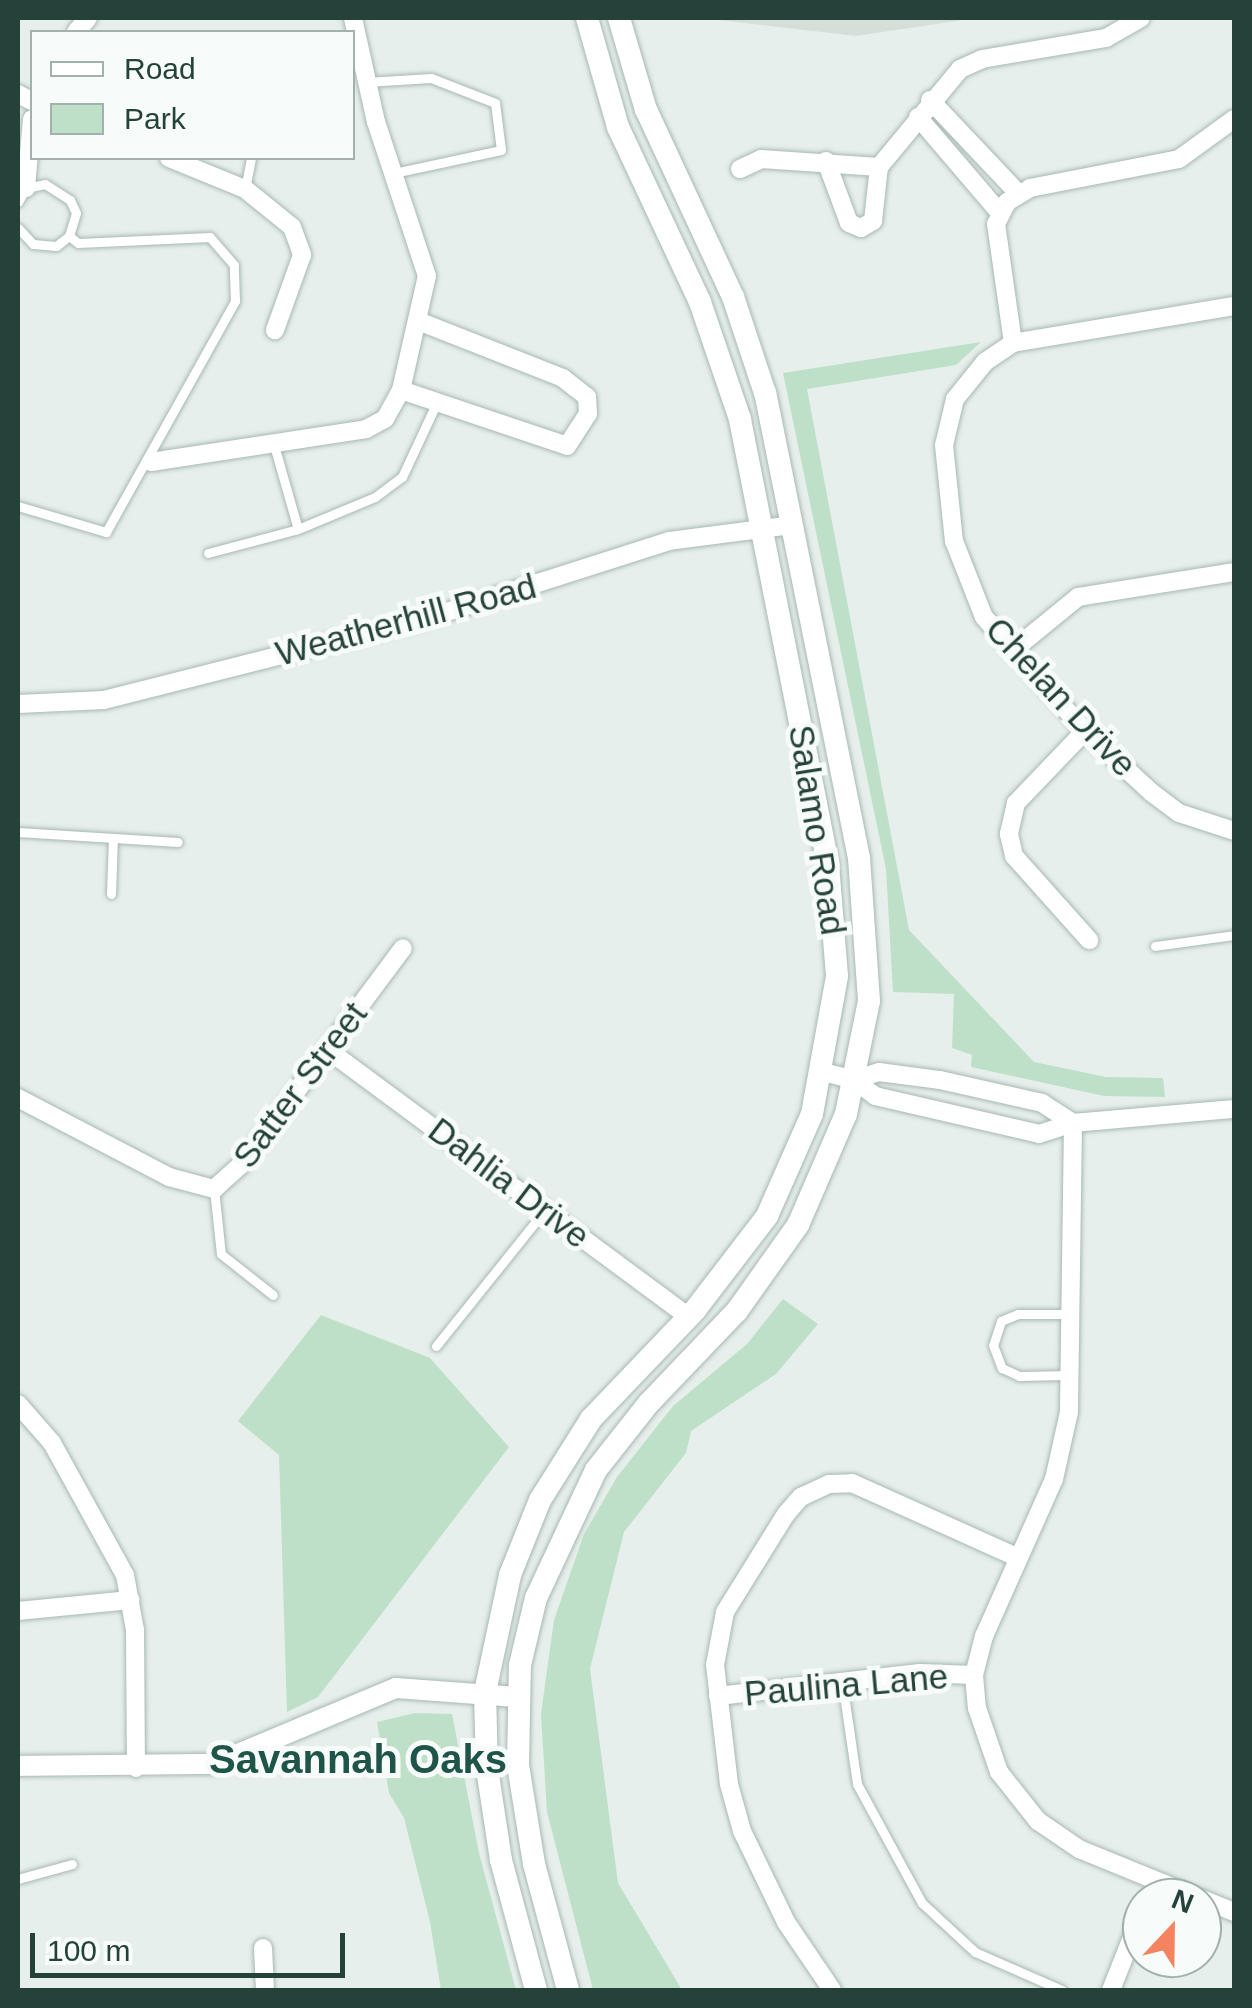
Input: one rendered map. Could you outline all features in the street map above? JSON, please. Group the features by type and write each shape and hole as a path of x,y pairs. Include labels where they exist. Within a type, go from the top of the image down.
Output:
{"main road":[{"name":"Salamo Road","path":"536,1990 494,1829 486,1692 502,1601 540,1500 590,1419 688,1316 767,1216 804,1138 823,1072 837,976 833,898 727,373 618,127 587,18"},
{"name":"Salamo Road","path":"568,1990 526,1828 517,1697 536,1598 584,1489 648,1403 713,1338 777,1260 824,1172 854,1080 869,1001 866,904 792,525 749,338 646,110 619,18"}],"street":[{"path":"151,462 274,445 376,425 401,390 427,276 366,82 353,18"},
{"path":"826,162 849,223 861,228 873,221 879,167 943,83 982,59 1106,38 1140,18"},
{"path":"930,100 1018,193"},
{"path":"918,116 1000,213"},
{"path":"1234,119 1178,158 1018,193 1000,213 998,254 1013,342 1234,306"},
{"path":"22,195 30,135"},
{"path":"740,169 761,159 879,167"},
{"path":"174,160 245,189 282,214 302,255 276,330"},
{"path":"401,390 567,446 588,414 587,397 563,378 418,322"},
{"name":"Chelan Drive","path":"1013,342 963,388 944,444 954,540 966,586 1012,650 1085,731 1179,813 1234,831"},
{"name":"Weatherhill Road","path":"18,704 104,700 425,619 669,542 792,525"},
{"path":"1012,650 1078,597 1234,572"},
{"path":"1085,731 1016,803 1009,834 1014,856 1089,940"},
{"name":"Satter Street","path":"18,1098 169,1176 214,1188 240,1167 403,948"},
{"name":"Dahlia Drive","path":"328,1050 688,1316"},
{"path":"823,1072 854,1080 875,1096 1039,1134 1073,1123 1234,1109"},
{"path":"854,1080 879,1072 940,1080 1042,1103 1073,1123"},
{"path":"1073,1123 1069,1412 1054,1479 1017,1557 974,1675 992,1758 1025,1808 1079,1849 1131,1878"},
{"path":"18,1404 68,1470 118,1559 130,1600 136,1768"},
{"path":"832,1990 752,1860 729,1784 716,1652 730,1602 786,1514 813,1490 852,1483 1017,1557"},
{"path":"18,1611 130,1600"},
{"name":"Paulina Lane","path":"718,1696 842,1681 974,1675"},
{"path":"18,1766 198,1766 246,1754 383,1691 428,1686 517,1697"},
{"path":"263,1948 265,1990"},
{"path":"1111,1990 1122,1962"}],"lane":[{"path":"366,82 431,78 496,103 501,150 394,172"},
{"path":"245,189 251,160"},
{"path":"18,228 45,247 69,236 76,213 70,200 45,184 22,195"},
{"path":"18,506 106,532 151,462 235,301 234,265 210,237 78,243 69,236"},
{"path":"208,552 298,530 375,497 402,477 436,402"},
{"path":"274,445 298,530"},
{"path":"18,832 178,842"},
{"path":"110,894 113,838"},
{"path":"1155,946 1234,935"},
{"path":"214,1188 221,1254 273,1296"},
{"path":"436,1346 545,1210"},
{"path":"1068,1314 1018,1314 993,1332 1002,1368 1019,1376 1068,1375"},
{"path":"842,1681 857,1784 922,1904 966,1946 1062,1990"},
{"path":"18,1879 72,1864"}],"shaded area":[{"path":"703,18 976,18 856,36"}],"green space":[{"path":"981,342 956,365 807,389 909,930 1034,1062 1106,1077 1163,1078 1165,1097 1104,1096 971,1067 972,1055 952,1048 954,994 893,992 886,869 783,373"},
{"path":"783,1299 818,1324 776,1374 691,1431 686,1453 624,1532 590,1669 618,1883 682,1990 593,1990 547,1812 541,1714 554,1620 584,1534 617,1477 673,1406 747,1344"},
{"path":"321,1315 430,1358 509,1447 318,1697 287,1712 279,1455 238,1421"},
{"path":"415,1713 452,1714 479,1853 516,1990 441,1990 430,1922 404,1818 389,1793 377,1722"}],"district":[{"name":"Savannah Oaks","path":"358,1759"}]}
